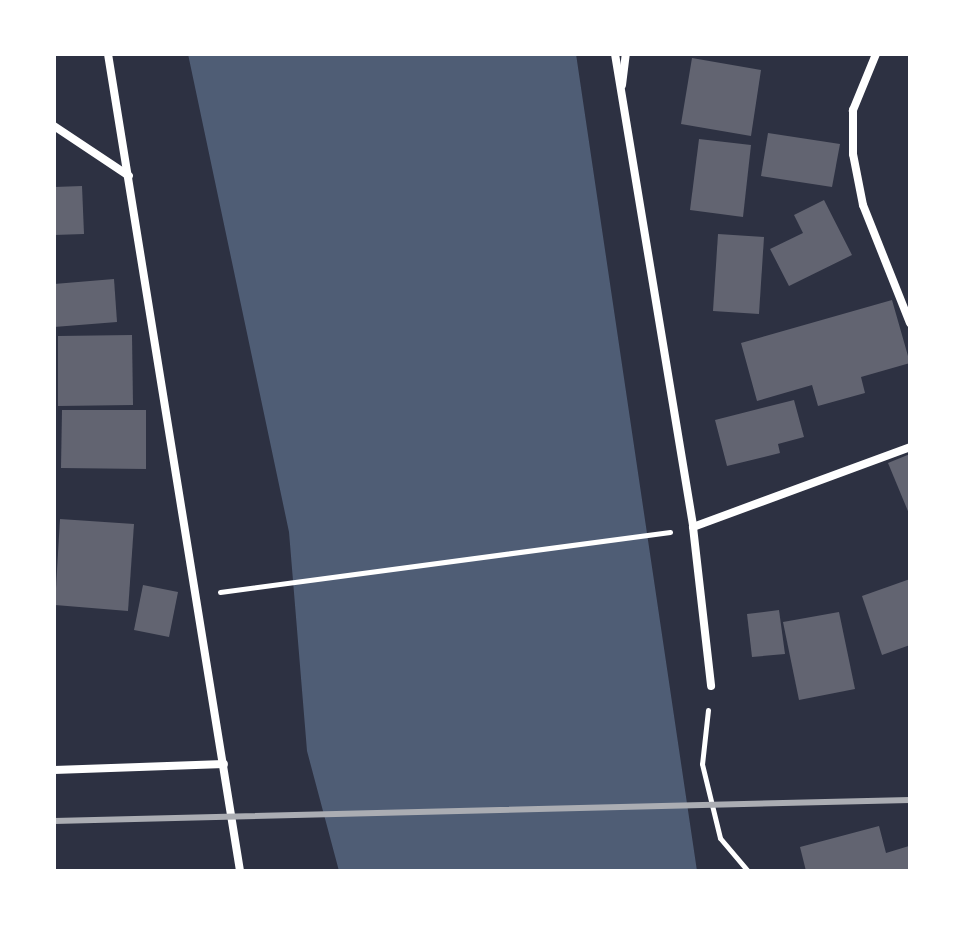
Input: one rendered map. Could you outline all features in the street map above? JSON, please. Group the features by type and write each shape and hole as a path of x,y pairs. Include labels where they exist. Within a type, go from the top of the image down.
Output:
{"street":[{"path":"108,54 240,871"},
{"path":"615,54 693,527 711,686"},
{"path":"620,96 626,54"},
{"path":"876,54 853,110 853,154 863,205 910,323"},
{"path":"54,126 129,176"},
{"path":"693,527 910,447"},
{"path":"54,770 224,764"}],"path":[{"path":"246,589 675,532"},
{"path":"711,686 702,764 720,838 748,871"}],"water":[{"path":"188,54 576,54 697,871 339,871 307,751 289,532"}],"building":[{"path":"692,58 761,70 751,136 681,124"},
{"path":"768,133 840,144 832,187 761,176"},
{"path":"699,139 751,145 743,217 690,210"},
{"path":"82,186 84,234 54,235 54,187"},
{"path":"824,200 852,255 789,286 770,249 803,233 794,215"},
{"path":"718,234 764,237 759,314 713,311"},
{"path":"114,279 117,322 54,327 54,284"},
{"path":"892,300 910,363 861,377 865,393 818,406 812,385 757,401 741,343"},
{"path":"132,335 133,405 58,406 58,336"},
{"path":"794,400 804,437 778,444 780,453 727,466 715,420"},
{"path":"62,410 146,410 146,469 61,468"},
{"path":"910,454 910,516 888,463"},
{"path":"60,519 134,524 128,611 55,605"},
{"path":"910,579 910,645 882,655 862,596"},
{"path":"143,585 178,592 169,637 134,630"},
{"path":"779,610 785,654 752,657 747,614"},
{"path":"839,612 855,689 799,700 783,622"},
{"path":"879,826 886,853 909,846 910,871 806,871 800,847"}],"railway":[{"path":"54,821 910,800"}]}
